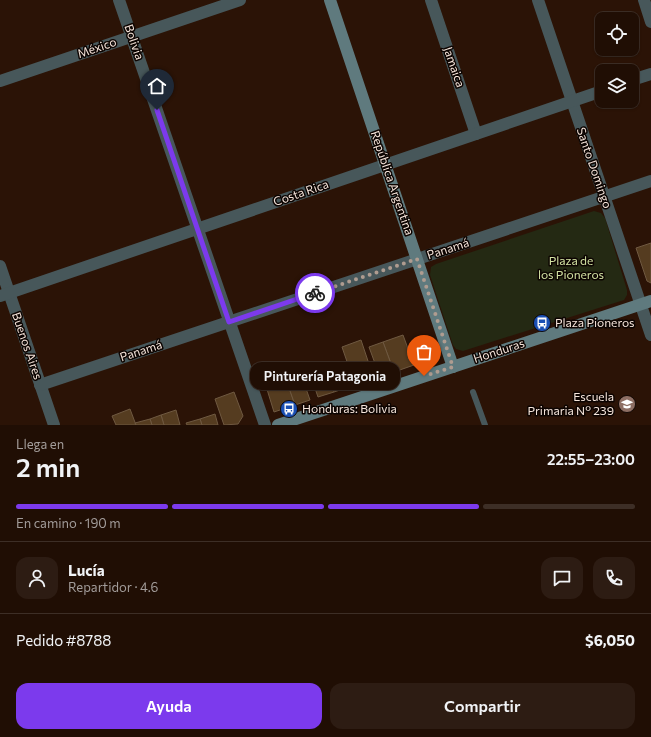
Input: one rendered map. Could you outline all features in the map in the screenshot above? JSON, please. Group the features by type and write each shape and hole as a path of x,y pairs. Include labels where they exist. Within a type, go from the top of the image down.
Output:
{"street":[{"name":"Bolivia","path":"119,0 265,425"},
{"name":"México","path":"0,81 240,0"},
{"name":"República Argentina","path":"330,0 453,367"},
{"name":"Jamaica","path":"431,0 476,134"},
{"name":"Santo Domingo","path":"538,0 604,197 646,303 651,335"},
{"path":"644,0 651,22"},
{"path":"639,78 651,74"},
{"name":"Costa Rica","path":"5,295 595,93"},
{"name":"Panamá","path":"40,385 651,181"},
{"name":"Buenos Aires","path":"0,266 5,295 54,425"},
{"name":"Honduras","path":"278,425 646,303"}],"lane":[{"path":"473,392 485,425"}],"green space":[{"name":"Plaza de los Pioneros","path":"594,211 601,213 605,218 627,290 627,295 624,300 463,351 456,349 453,345 430,275 431,267 436,264"}],"building":[{"path":"651,243 651,283 647,281 636,248"},
{"path":"403,335 414,365 394,372 383,342"},
{"path":"361,340 374,379 355,385 342,347"},
{"path":"383,342 394,372 380,377 369,347"},
{"path":"428,343 431,353 429,360 414,365 408,350"},
{"path":"324,363 334,392 318,397 308,368"},
{"path":"350,370 355,385 334,392 329,377"},
{"path":"286,379 295,405 274,412 266,386"},
{"path":"303,380 310,400 295,405 288,385"},
{"path":"234,392 243,416 238,424 224,425 215,399"},
{"path":"130,409 136,425 116,425 112,416"},
{"path":"176,410 180,425 164,425 161,415"},
{"path":"215,414 218,425 202,425 200,419"},
{"path":"161,415 164,425 152,425 150,419"},
{"path":"150,419 152,425 136,425 135,423"},
{"path":"200,419 202,425 187,425 186,423"}],"way so far":[{"path":"315,293 417,259 453,367 424,376"}],"place":[{"name":"Plaza Pioneros","path":"542,323"},
{"name":"Pinturería Patagonia","path":"424,376"},
{"name":"Escuela Primaria N° 239","path":"627,404"},
{"name":"Honduras: Bolivia","path":"289,409"}],"route":[{"path":"157,110 229,322 315,293"}]}
